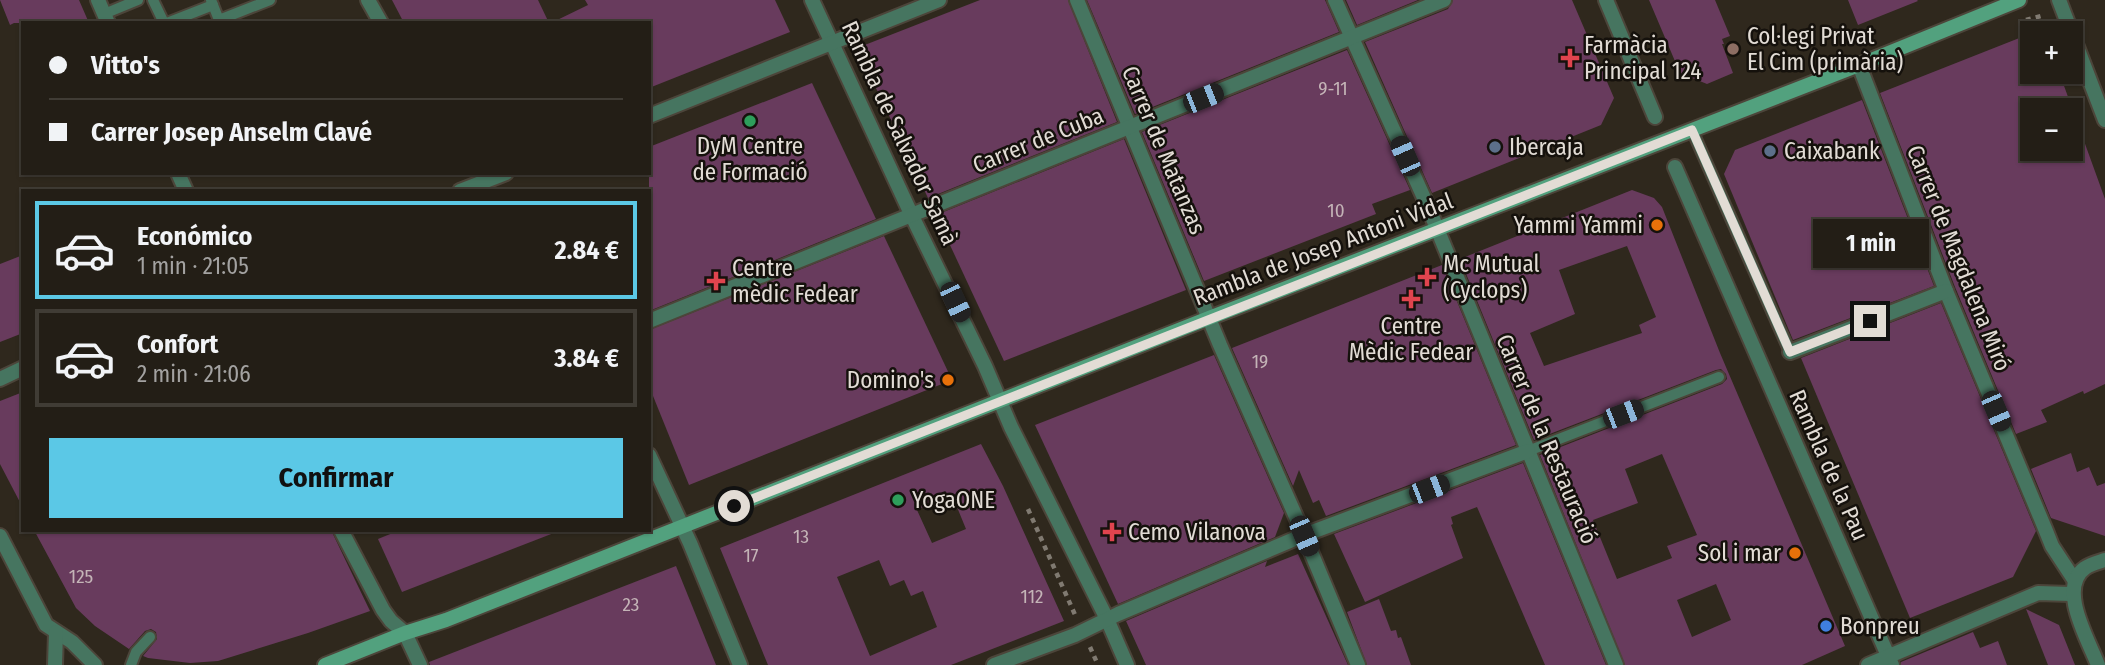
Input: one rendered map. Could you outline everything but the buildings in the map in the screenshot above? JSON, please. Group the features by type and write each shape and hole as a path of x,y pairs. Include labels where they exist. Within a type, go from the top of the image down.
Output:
{"street":[{"path":"98,0 106,19"},
{"path":"368,0 380,21"},
{"name":"Rambla de Salvador Samà","path":"812,0 981,357 999,401 1127,665"},
{"path":"651,115 939,0"},
{"name":"Carrer de Matanzas","path":"1077,0 1209,318 1358,665"},
{"name":"Carrer de la Restauració","path":"1335,0 1437,229 1616,665"},
{"name":"Carrer de Cuba","path":"651,320 1444,0"},
{"path":"1606,0 1655,117"},
{"name":"Rambla de Josep Antoni Vidal","path":"325,665 981,410 2019,0"},
{"path":"2059,0 2105,120"},
{"name":"Carrer de Magdalena Miró","path":"1859,65 1946,291 2052,547 2077,581 2098,665"},
{"name":"Rambla de la Pau","path":"1675,167 1890,661"},
{"path":"465,189 501,175"},
{"path":"1790,352 1946,291"},
{"path":"0,379 21,369"},
{"path":"994,665 1082,632 1304,536 1528,451"},
{"path":"651,459 740,665"},
{"path":"342,532 383,610 405,633 421,665"},
{"path":"0,536 46,625 72,642 95,665"},
{"path":"1868,665 1890,661 2038,593 2077,581 2105,560"},
{"path":"55,665 56,632"}],"lane":[{"path":"106,19 138,0"},
{"path":"153,0 164,21"},
{"path":"170,21 212,3 219,20 270,0"},
{"path":"1692,130 1790,352"},
{"path":"1528,451 1719,377"},
{"path":"131,665 136,652 150,637"}],"path":[{"path":"1027,507 1082,632"}],"place":[{"name":"Col·legi Privat El Cim (primària)","path":"1733,49"},
{"name":"Farmàcia Principal 124","path":"1570,58"},
{"name":"DyM Centre de Formació","path":"750,121"},
{"name":"Ibercaja","path":"1495,147"},
{"name":"Caixabank","path":"1770,151"},
{"name":"Yammi Yammi","path":"1657,225"},
{"name":"Mc Mutual (Cyclops)","path":"1427,277"},
{"name":"Centre mèdic Fedear","path":"716,281"},
{"name":"Centre Mèdic Fedear","path":"1411,299"},
{"name":"Domino's","path":"948,380"},
{"name":"YogaONE","path":"898,500"},
{"name":"Cemo Vilanova","path":"1112,532"},
{"name":"Sol i mar","path":"1795,553"},
{"name":"Bonpreu","path":"1826,626"}],"route":[{"path":"734,506 1692,130 1790,352 1870,321"}]}
